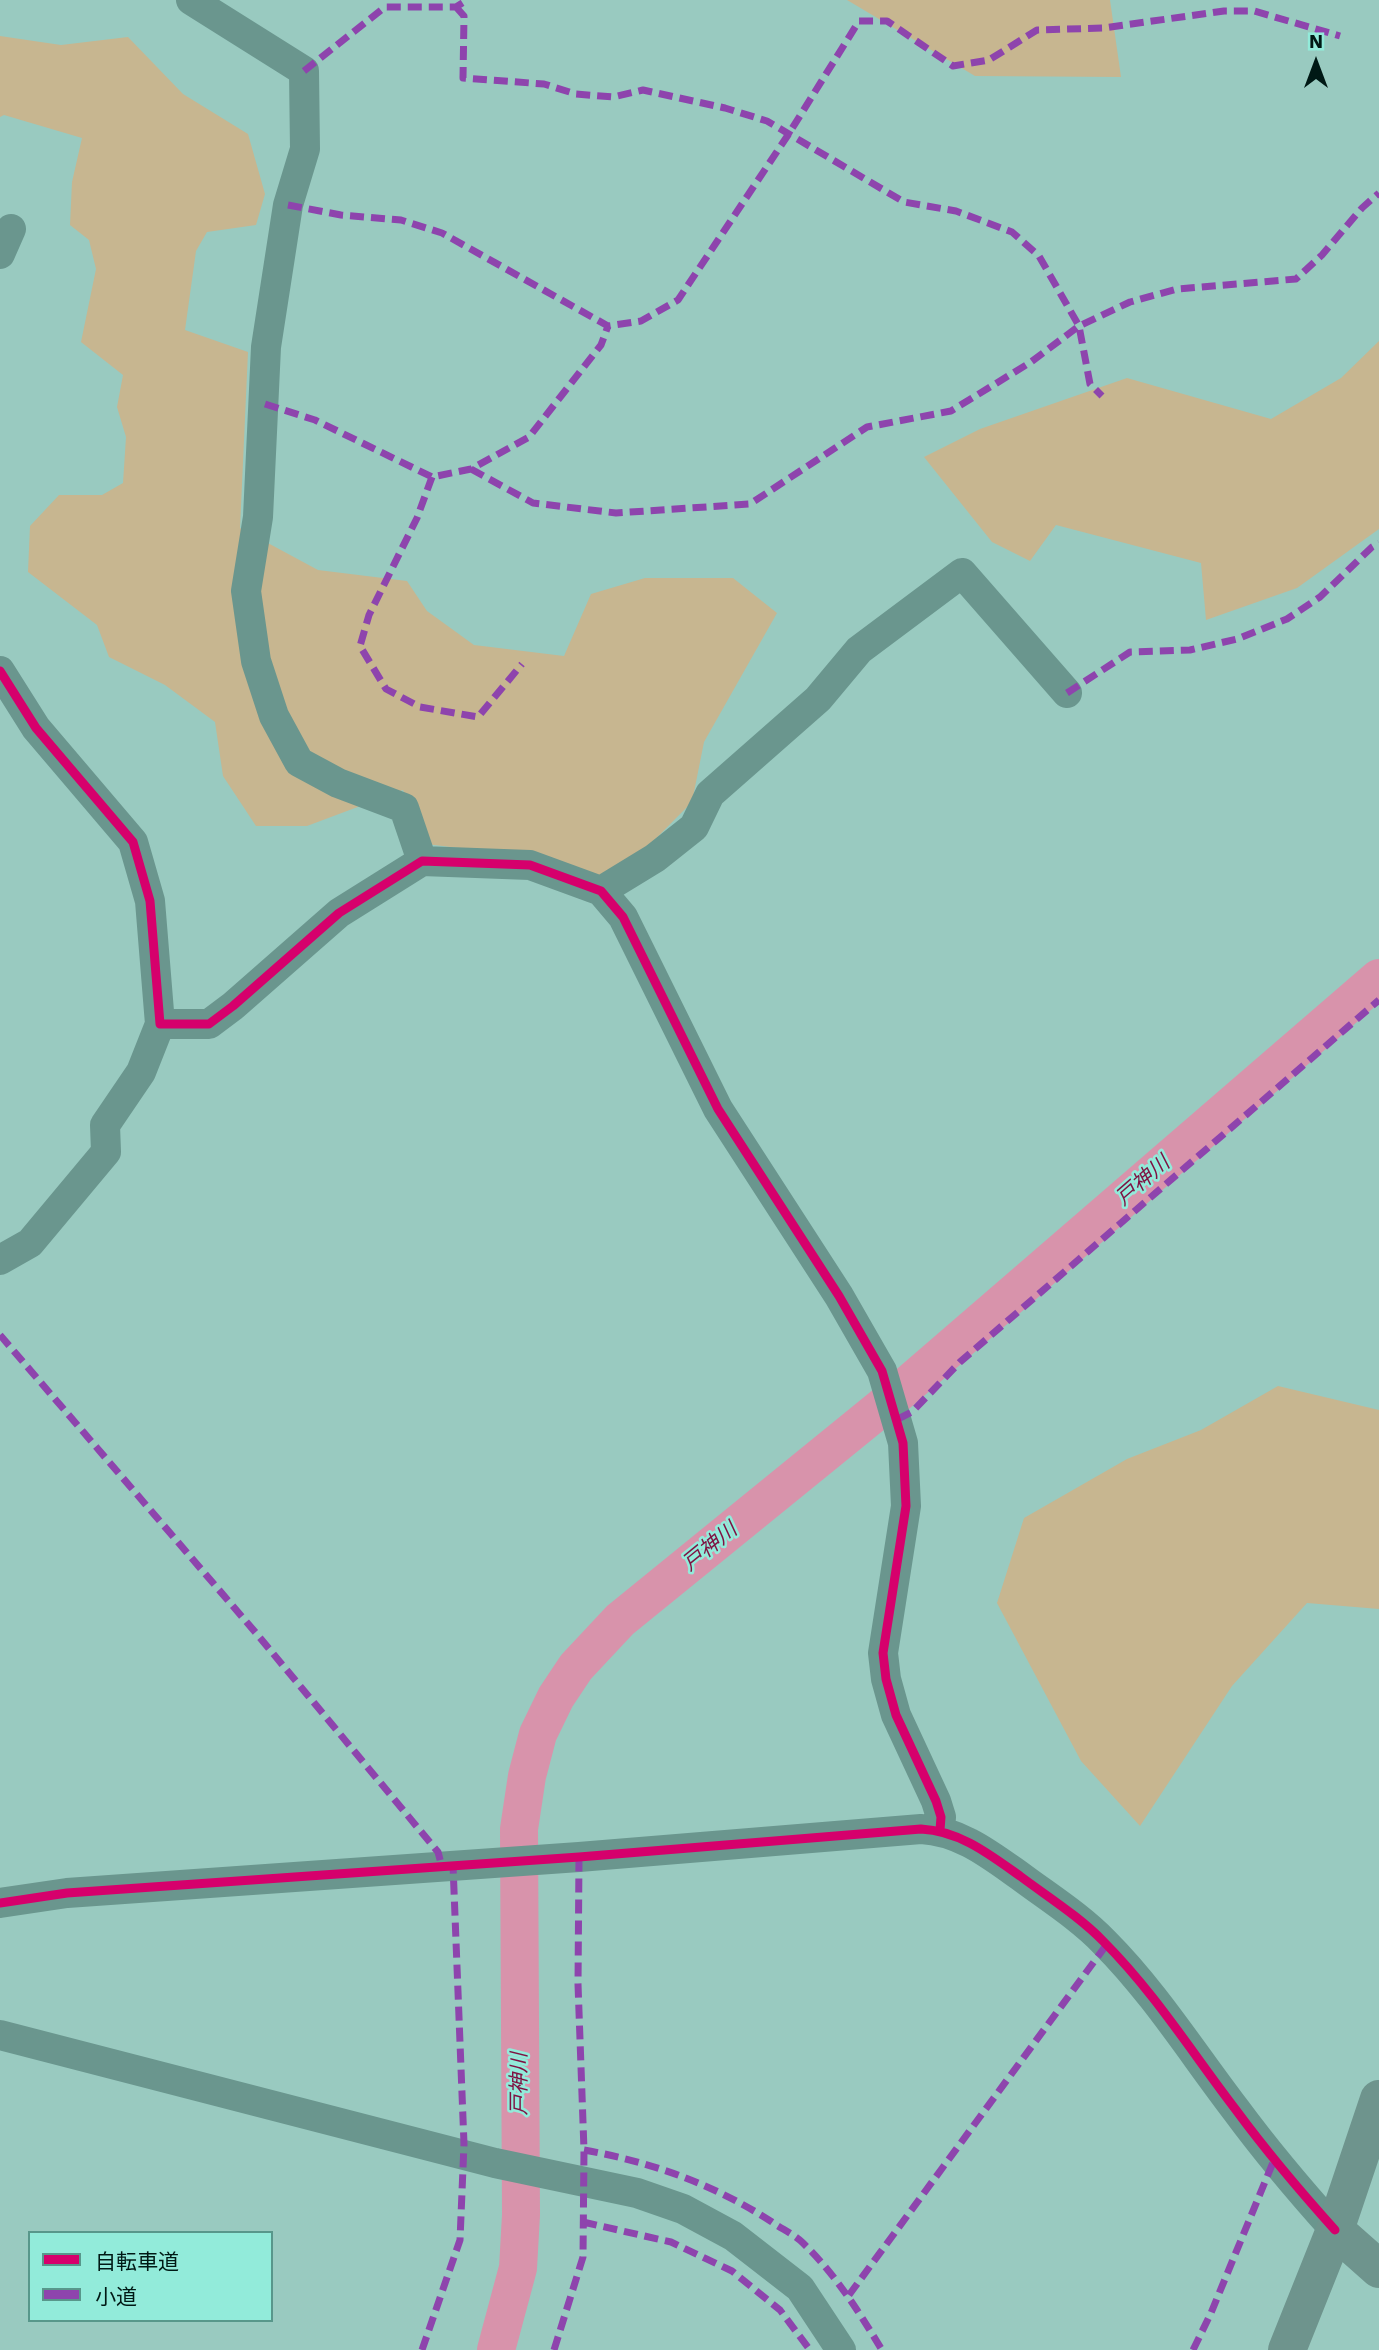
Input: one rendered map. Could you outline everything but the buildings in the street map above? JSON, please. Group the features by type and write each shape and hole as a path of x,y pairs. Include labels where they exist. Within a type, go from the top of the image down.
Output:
{"main road":[{"path":"1287,2350 1335,2230 1379,2099"},
{"path":"1335,2230 1379,2269"}],"street":[{"path":"191,0 304,71 305,149 288,205 267,347 258,517 246,590 256,661 274,716 299,762 338,783 404,808 422,861"},
{"path":"601,891 655,858 694,827 710,794 818,699 859,650 962,573 1067,693"},
{"path":"0,671 36,728 133,842 150,901 160,1024 141,1072 105,1125 106,1152 30,1243 0,1260"},
{"path":"160,1024 209,1024 339,913 422,861 530,865 601,891 623,917 718,1109 839,1296 883,1371 903,1443 906,1506 883,1653 886,1679 896,1714 942,1817 940,1830"},
{"path":"0,1903 67,1893 921,1829 940,1830 961,1837 1000,1862 1107,1944 1176,2029 1274,2160 1335,2230"},
{"path":"0,2035 495,2163 636,2193 683,2208 733,2236 800,2288 841,2350"}],"shaded area":[{"path":"847,0 1110,0 1121,77 975,76"},
{"path":"0,36 61,45 128,37 183,94 248,134 265,194 256,225 207,232 196,251 185,330 248,352 240,528 318,570 407,581 427,611 474,645 564,656 591,594 645,578 733,578 777,613 704,742 692,802 610,885 518,855 426,844 403,790 307,826 256,826 223,776 215,722 165,685 109,657 97,625 28,572 30,526 59,495 102,495 123,483 126,437 117,407 123,375 81,342 96,269 89,240 70,225 72,182 82,138 4,115 0,117"},
{"path":"1379,341 1379,529 1297,588 1206,620 1201,563 1056,525 1030,561 992,542 924,457 980,429 1127,378 1271,419 1341,378"},
{"path":"1278,1386 1379,1410 1379,1609 1307,1603 1232,1686 1140,1826 1081,1761 997,1603 1024,1518 1127,1459 1201,1430"}],"waterway":[{"name":"戸神川","path":"496,2350 518,2268 521,2215 519,1829 527,1776 538,1734 556,1697 576,1667 620,1620 882,1407 1379,978"}],"marked path":[{"path":"304,71 385,7 456,7 467,0"},
{"path":"456,7 464,16 463,78 544,84 576,94 613,97 643,90 725,108 767,121 904,202 956,211 1012,232 1039,256 1079,326 1090,384 1102,396"},
{"path":"288,205 341,215 401,220 442,233 608,326 641,321 678,300 788,135 859,21 887,21 953,66 989,60 1037,30 1103,28 1224,11 1254,11 1340,36"},
{"path":"471,469 533,503 616,513 750,504 867,427 951,411 1031,362 1079,326 1130,302 1177,289 1296,279 1379,193"},
{"path":"265,404 315,420 432,477 471,469 529,437 601,345 608,326"},
{"path":"432,477 417,518 369,615 360,646 386,689 420,707 478,717 522,664"},
{"path":"1067,693 1130,652 1190,650 1237,639 1287,619 1320,597 1379,543"},
{"path":"898,1419 912,1412 960,1362 1379,1000"},
{"path":"0,1335 256,1633 438,1852 442,1867"},
{"path":"554,2350 583,2257 584,2150 578,1984 579,1857"},
{"path":"422,2350 460,2240 464,2144 453,1865"},
{"path":"849,2295 1107,1944"},
{"path":"584,2150 658,2168 705,2186 792,2235 815,2255 836,2281 882,2350"},
{"path":"1193,2350 1274,2160"},
{"path":"583,2222 671,2242 732,2271 780,2310 810,2350"}],"cycle path":[{"path":"0,671 36,728 133,842 150,901 160,1024 209,1024 339,913 422,861 530,865 601,891 623,917 718,1109 839,1296 882,1371 903,1443 906,1506 883,1653 886,1679 896,1715 936,1801 941,1817 940,1830"},
{"path":"0,1903 67,1893 579,1857 921,1829 949,1834 985,1852 1008,1868 1085,1924 1104,1942 1156,2002 1272,2156 1335,2230"}]}
